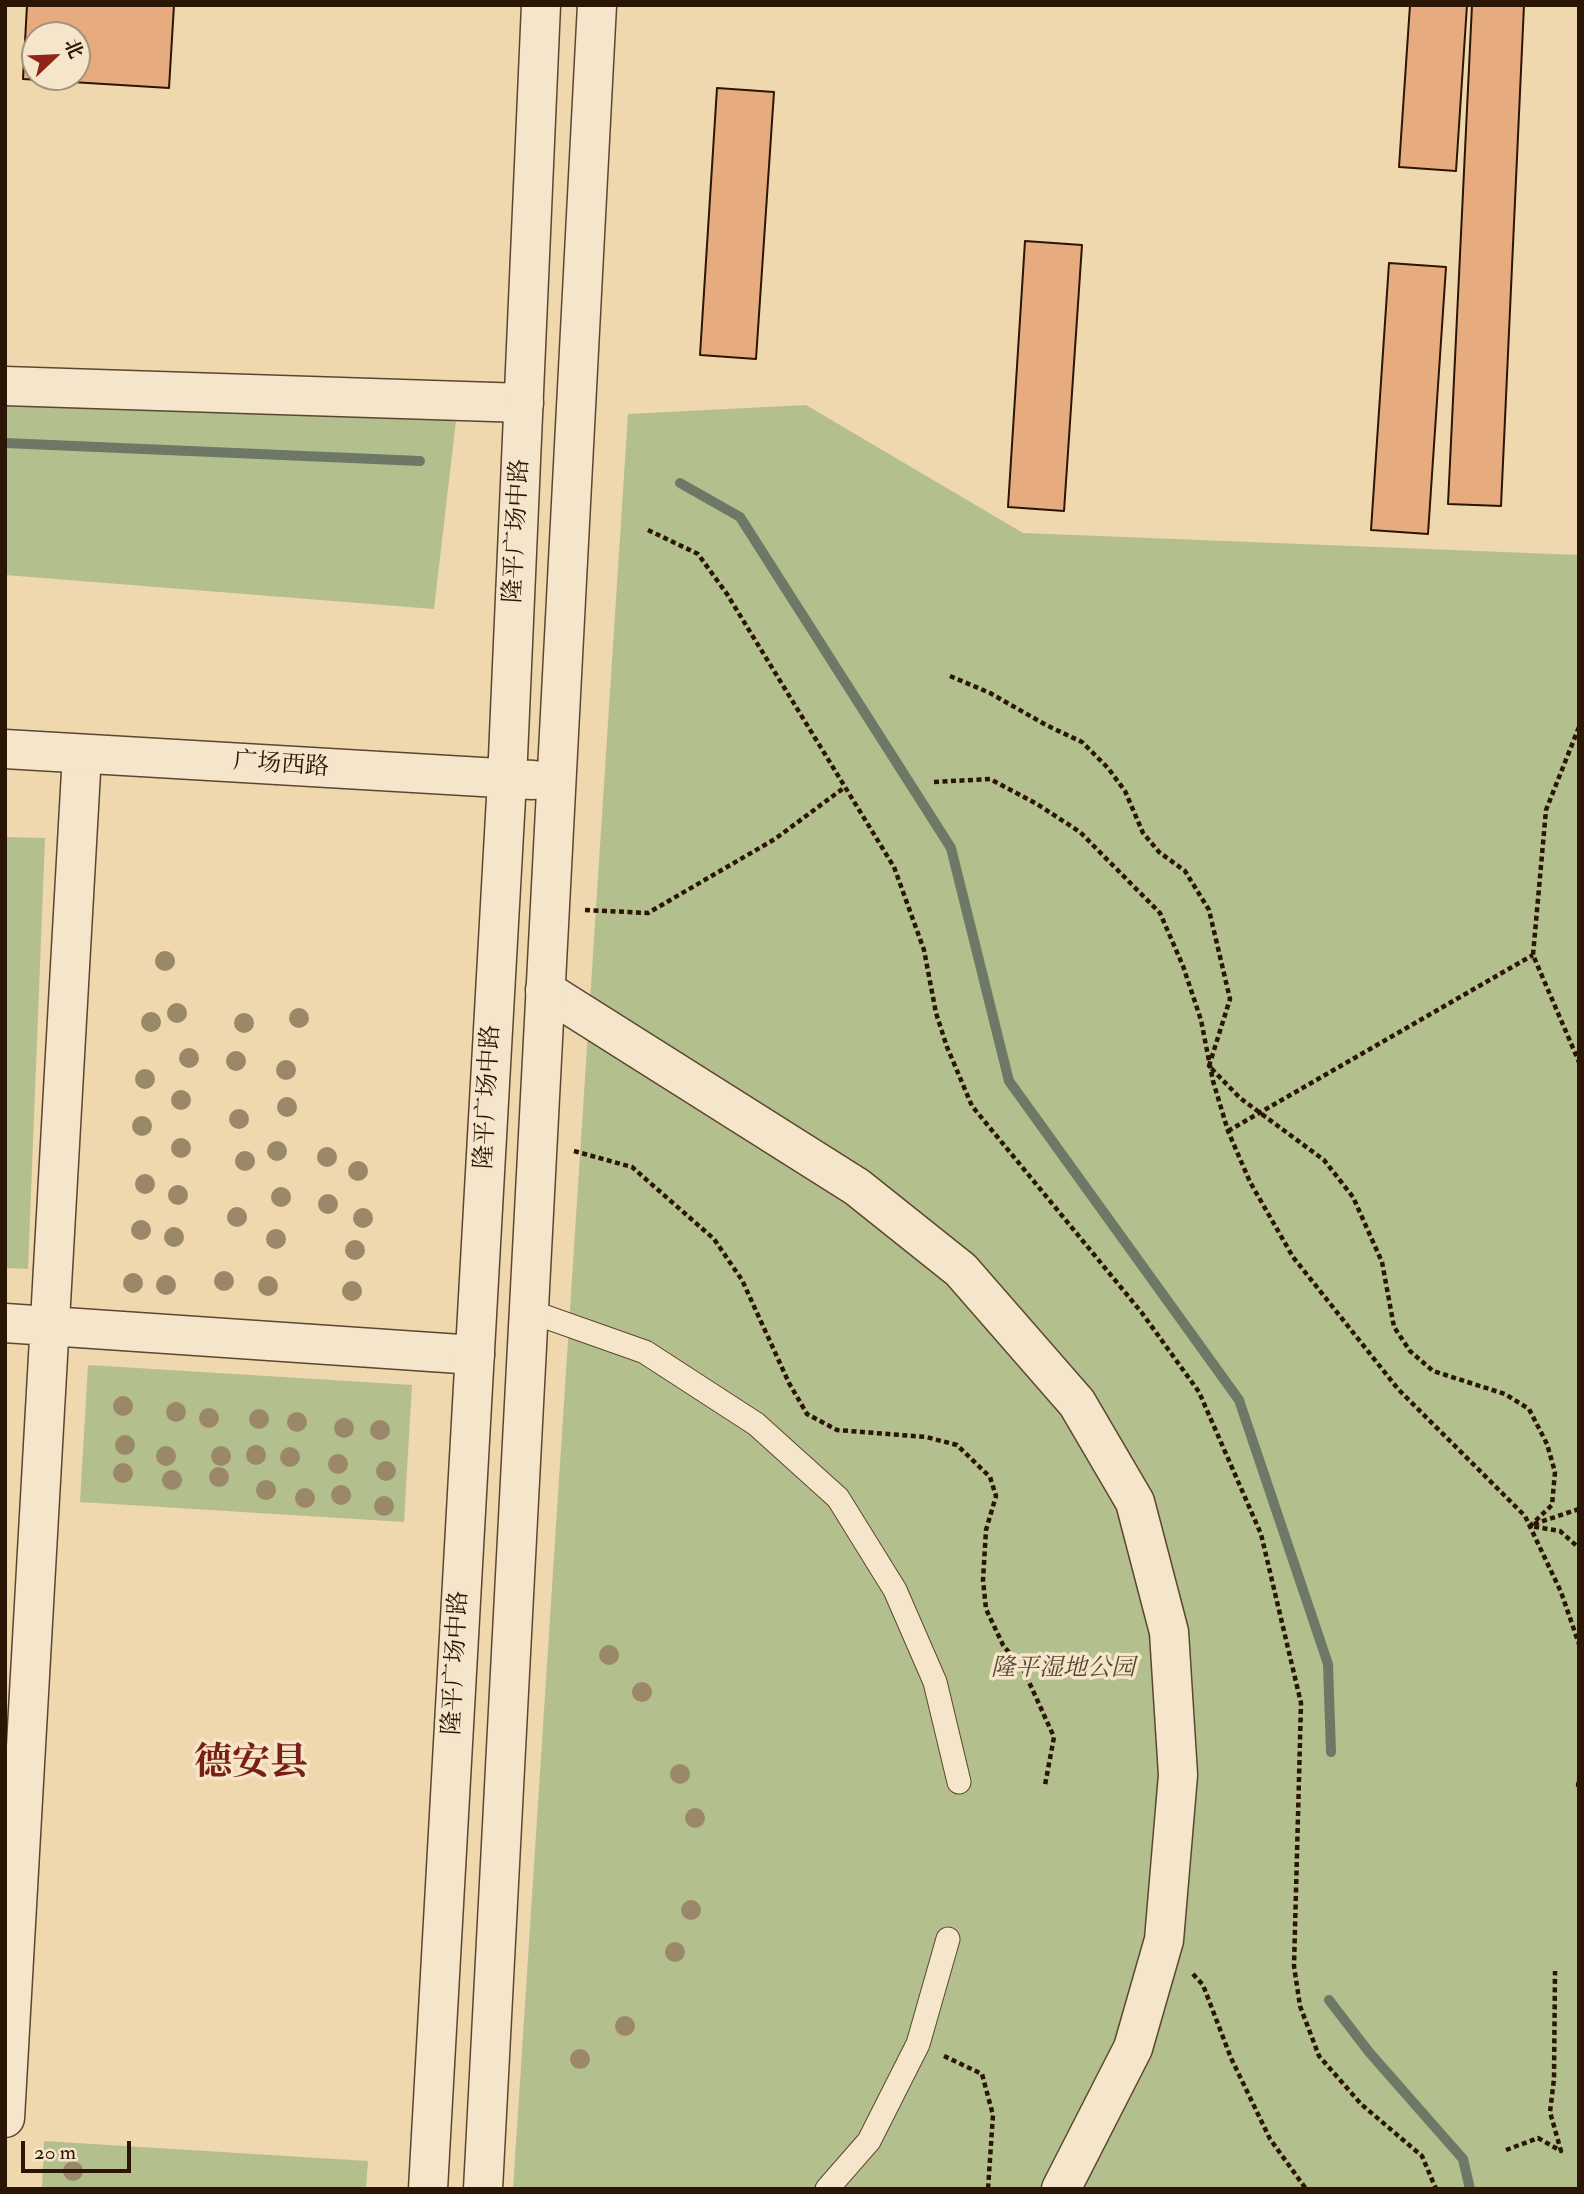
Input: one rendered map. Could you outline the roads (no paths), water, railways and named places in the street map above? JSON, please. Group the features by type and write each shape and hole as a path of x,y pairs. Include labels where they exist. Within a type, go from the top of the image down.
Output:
{"street":[{"name":"隆平广场中路","path":"428,2189 507,780 541,5"},
{"name":"隆平广场中路","path":"483,2189 597,5"},
{"path":"5,386 524,403"},
{"name":"广场西路","path":"5,749 507,780 556,780"},
{"path":"5,2118 82,754"},
{"path":"545,990 857,1187 961,1270 1077,1404 1135,1502 1169,1632 1178,1775 1164,1940 1133,2048 1061,2189"},
{"path":"5,1323 475,1355"}],"lane":[{"path":"529,1311 645,1352 756,1424 838,1498 895,1590 934,1682 959,1782"},
{"path":"827,2189 869,2141 918,2044 948,1939"}],"waterway":[{"path":"5,443 420,461"},
{"path":"680,483 740,517 951,848 1009,1081 1239,1400 1328,1664 1331,1752"},
{"path":"1329,2000 1369,2052 1463,2159 1470,2189"}],"district":[{"name":"德安县","path":"251,1766"}],"park label":[{"name":"隆平湿地公园","path":"1063,1670"}]}
